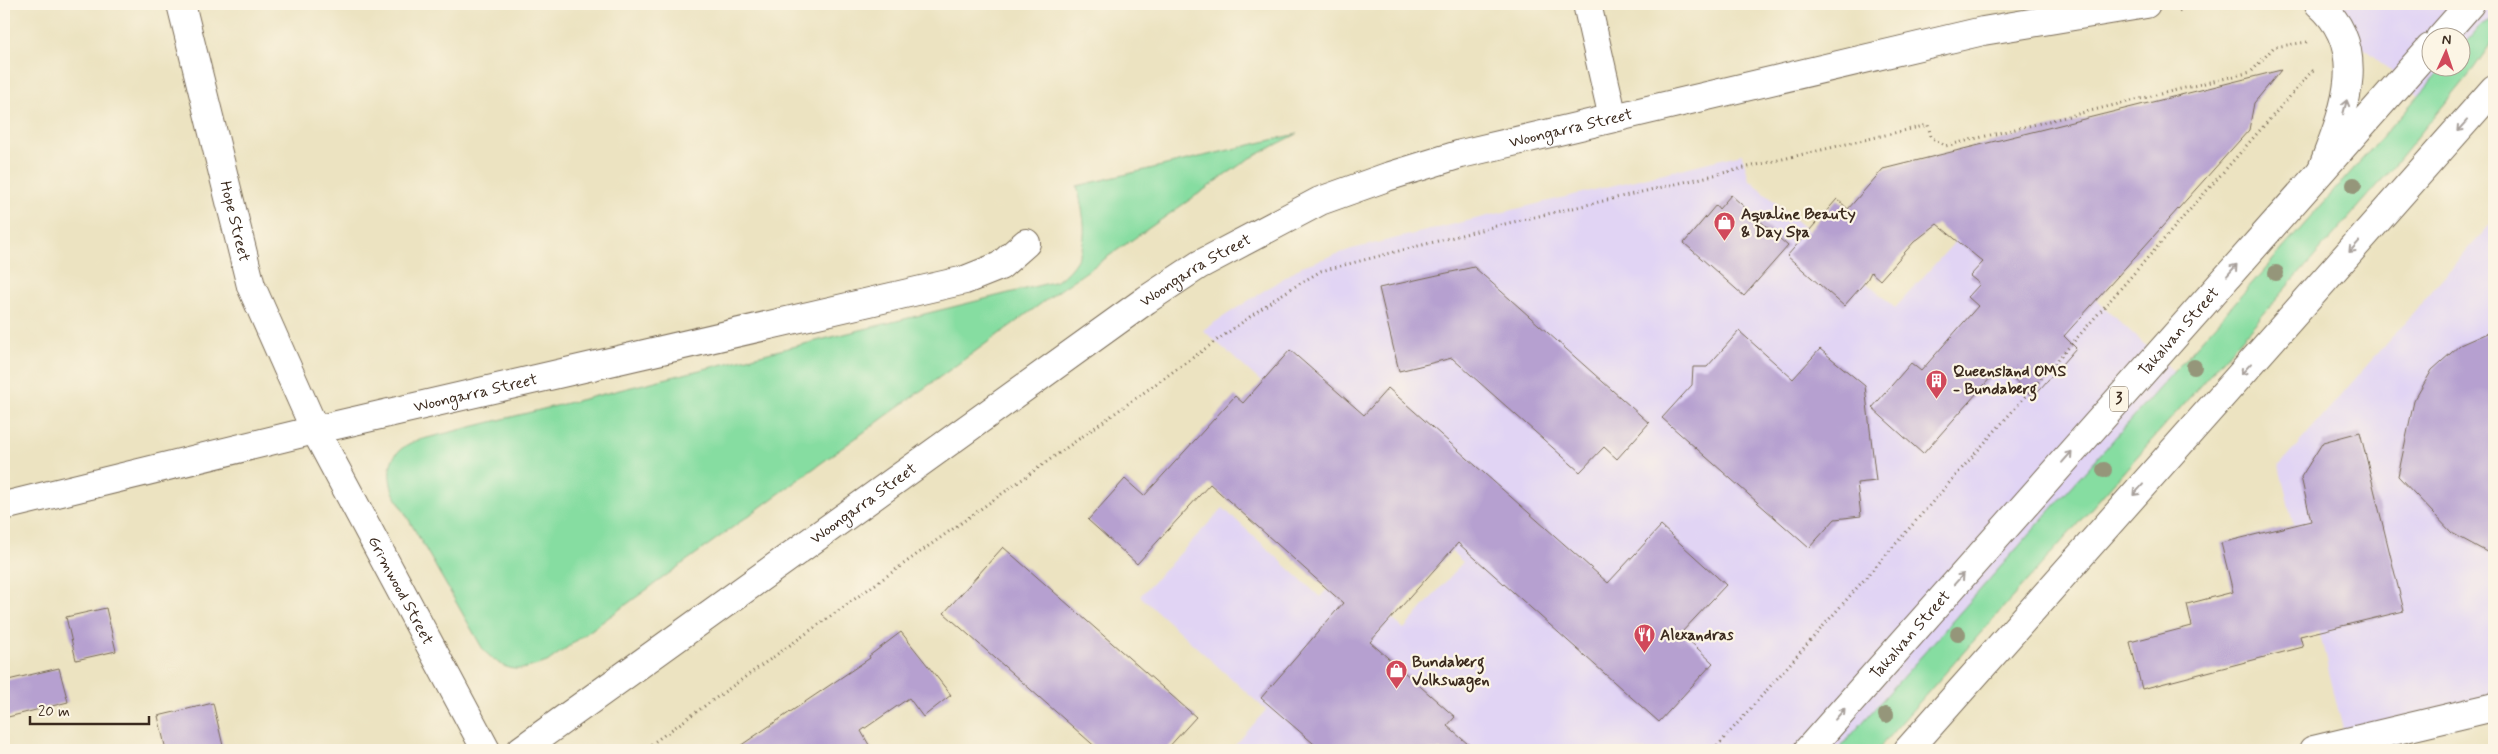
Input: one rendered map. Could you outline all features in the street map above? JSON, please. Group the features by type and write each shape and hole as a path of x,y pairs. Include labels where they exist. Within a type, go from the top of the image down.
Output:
{"main road":[{"name":"Hope Street","path":"181,4 252,286 315,430"},
{"path":"1587,4 1613,118"},
{"name":"Woongarra Street","path":"1983,31 2062,4"},
{"name":"Woongarra Street","path":"521,750 1146,300 1198,265 1320,202 1387,177 1461,154 1983,31 2146,4"},
{"path":"2319,4 2336,23 2342,37 2348,73 2345,109 2322,169"},
{"path":"2449,28 2470,4"},
{"name":"Takalvan Street","path":"1808,750 2420,59"},
{"path":"1908,750 2494,89"},
{"name":"Woongarra Street","path":"4,506 315,430 966,280 1000,266 1026,243"},
{"name":"Grimwood Street","path":"315,430 486,750"},
{"path":"2313,750 2494,707"},
{"path":"1924,750 1941,712"}],"path":[{"path":"2173,15 2192,4"},
{"path":"643,750 1271,301 1321,271 1503,225 1928,125 1931,138 1945,146 2251,72 2274,48 2307,42 2313,47"},
{"path":"1714,750 2318,64"}],"shaded area":[{"path":"2312,4 2494,4 2494,22 2470,51 2470,28 2420,28 2420,78 2447,78 2427,102"},
{"path":"1742,154 1749,179 1895,308 1991,202 2185,382 1859,750 1231,750 1266,710 1140,596 1223,508 1320,597 1327,589 1391,618 1404,629 1463,562 1203,330 1302,266 1352,249"},
{"path":"2494,220 2494,711 2347,746 2279,466"}],"green space":[{"path":"2488,21 2494,21 2494,39 2470,73 2470,38 2481,25"},
{"path":"2434,78 2466,78 2377,186 1877,750 1838,750"},
{"path":"1297,134 1247,160 1057,292 547,662 528,668 513,669 500,664 484,651 393,492 390,475 392,461 400,450 415,441 1057,281 1069,271 1082,249 1084,238 1083,213 1077,186"}],"building":[{"path":"2281,70 2254,103 2249,130 2064,336 2076,348 2033,397 2000,367 1923,454 1872,408 1911,363 1921,371 1978,306 1968,297 1980,284 1970,276 1983,262 1937,224 1914,242 1880,280 1871,272 1867,280 1844,306 1787,256 1837,199 1848,209 1883,169"},
{"name":"Aqualine Beauty & Day Spa","path":"1731,195 1788,246 1744,296 1684,243 1716,205 1719,209"},
{"path":"1474,267 1649,423 1617,459 1604,447 1580,472 1452,358 1399,371 1379,288"},
{"path":"2494,330 2494,556 2452,533 2398,476 2414,401 2432,370 2460,345"},
{"path":"1739,331 1793,379 1820,349 1865,386 1876,481 1857,483 1861,516 1835,519 1809,548 1662,418 1692,385 1693,367 1707,367"},
{"path":"1290,350 1364,415 1388,388 1608,583 1661,526 1726,585 1681,633 1713,663 1659,722 1458,543 1370,642 1455,717 1447,726 1475,750 1321,750 1261,698 1343,603 1210,484 1137,564 1088,520 1125,479 1144,496 1235,396 1243,403"},
{"path":"2360,432 2404,611 2300,636 2303,647 2142,689 2130,642 2192,626 2187,604 2233,592 2221,543 2311,521 2301,477 2323,442"},
{"path":"1003,547 1196,717 1166,750 1099,750 944,613"},
{"path":"106,608 116,651 76,660 66,617"},
{"path":"901,632 951,695 923,717 909,698 861,731 872,750 734,750 870,658 869,656"},
{"path":"59,668 68,702 4,718 4,681"},
{"path":"213,703 224,750 166,750 158,716"}],"place":[{"name":"Aqualine Beauty & Day Spa","path":"1725,242"},
{"name":"Queensland OMS - Bundaberg","path":"1937,399"},
{"name":"Alexandras","path":"1644,654"},
{"name":"Bundaberg Volkswagen","path":"1396,690"}]}
